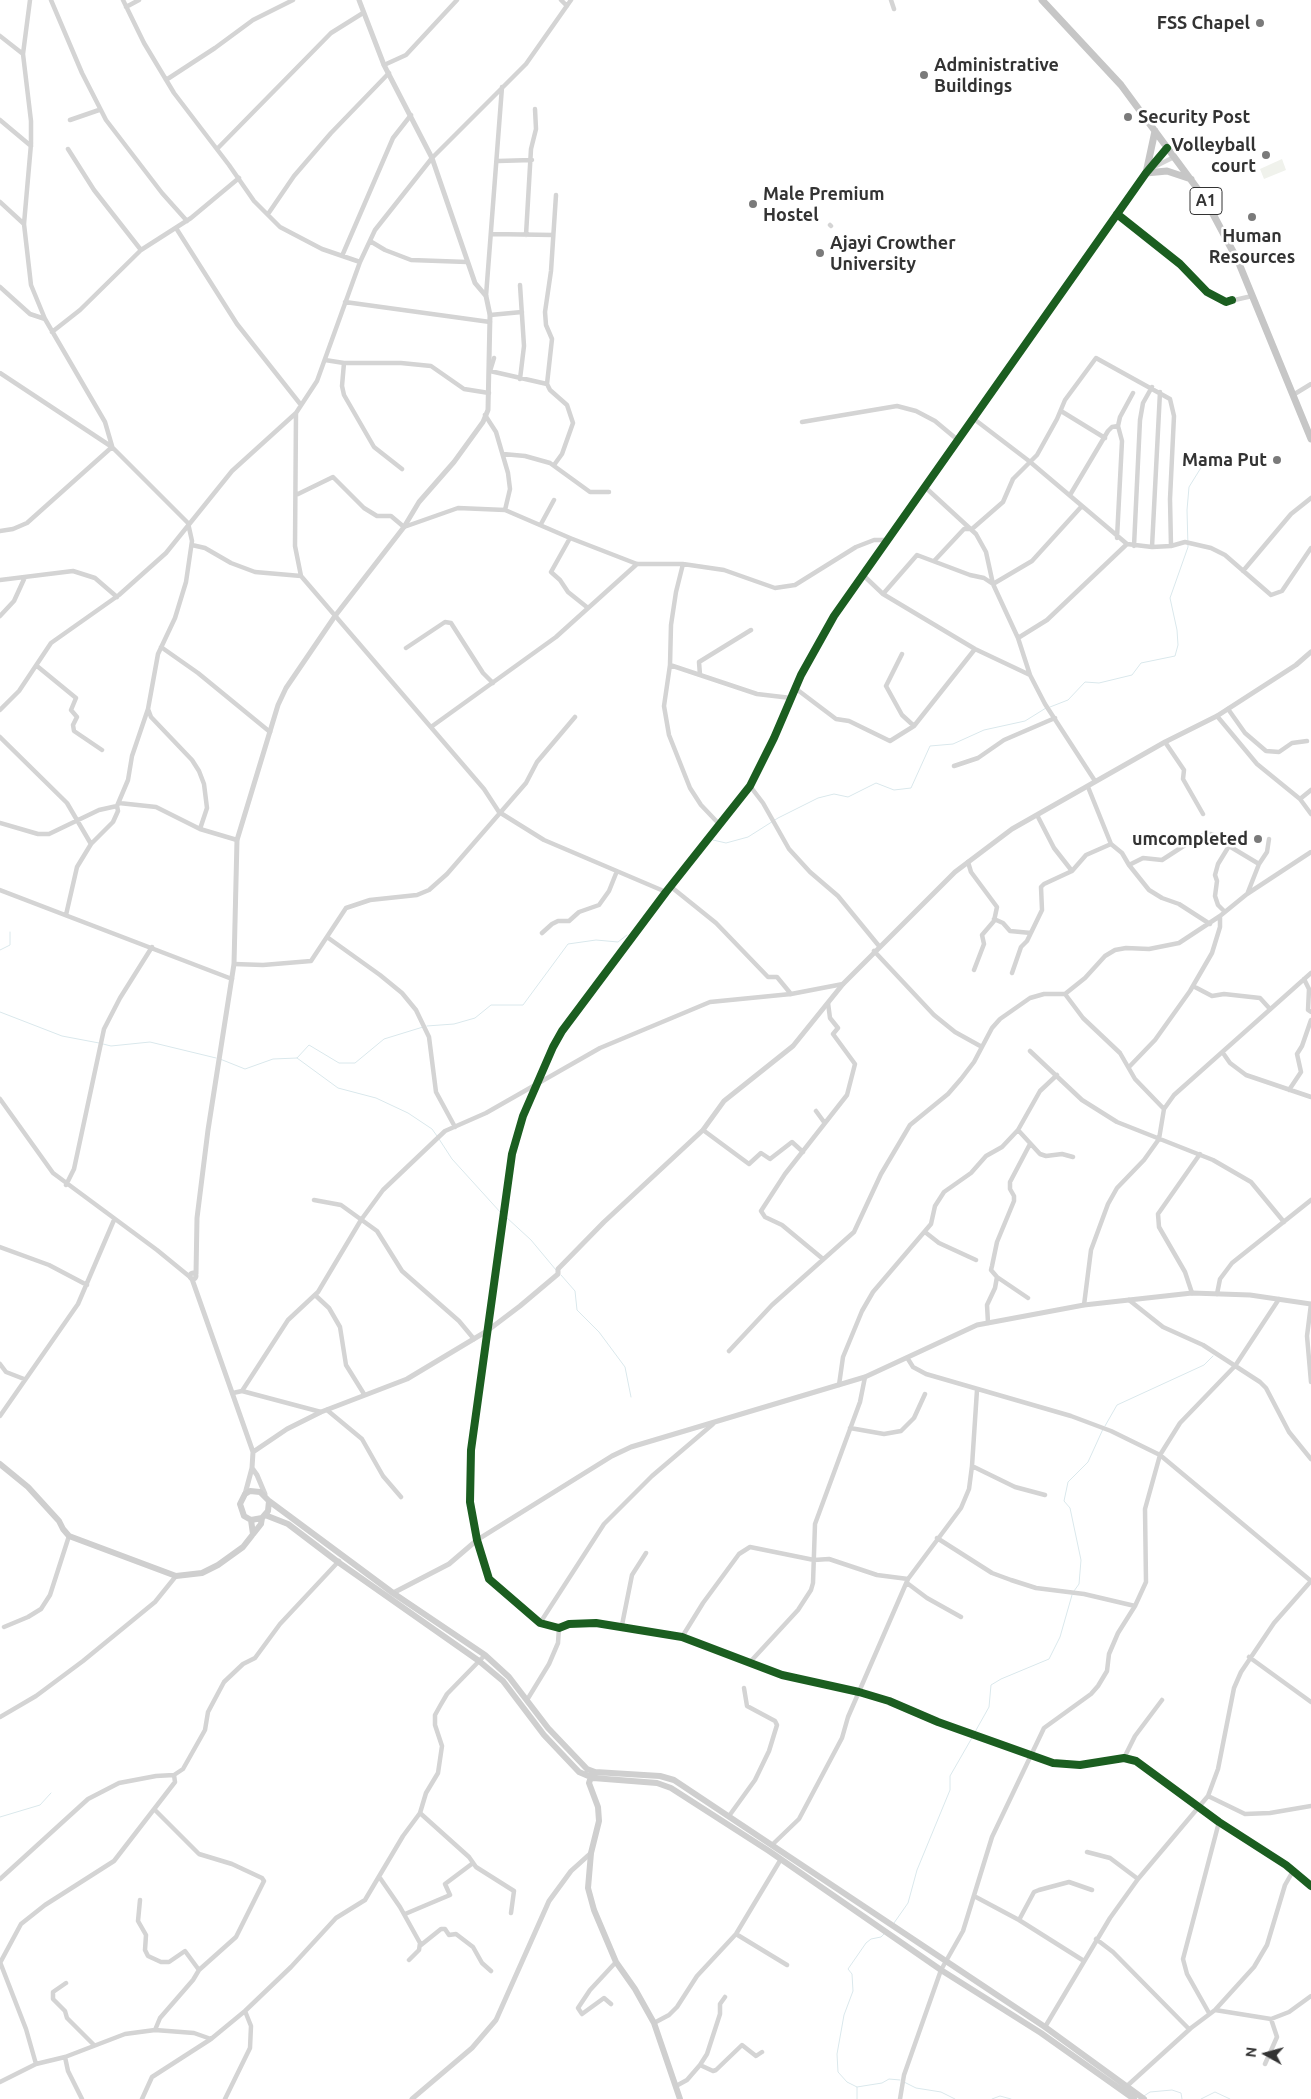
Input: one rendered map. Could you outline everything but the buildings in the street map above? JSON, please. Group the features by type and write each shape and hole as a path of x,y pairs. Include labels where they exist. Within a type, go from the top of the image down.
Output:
{"highway":[{"name":"A1","path":"1042,0 1121,85 1192,179 1218,220 1252,296 1311,439"},
{"path":"1154,131 1146,173 1167,171 1192,179"}],"main road":[{"path":"0,1464 28,1486 59,1521 62,1529 69,1536 176,1576 202,1573 214,1568 240,1550 261,1524 269,1501"},
{"path":"874,1919 773,1844 743,1830 664,1784 592,1774 574,1768 544,1735 503,1681 479,1661 375,1584 343,1556 269,1501 265,1494 255,1490 245,1494 240,1500 240,1508 244,1516 251,1520 264,1517 288,1524 338,1562 375,1584 393,1593 485,1655 510,1677 577,1761 592,1774 667,1777 729,1816 743,1830 781,1859 899,1936 941,1970 1127,2086 1133,2095"},
{"path":"251,1520 253,1534"},
{"path":"592,1774 589,1783 598,1807 599,1822 591,1853 588,1888 594,1910 616,1962 635,1989 654,2023 680,2099"},
{"path":"899,1936 946,1962 1045,2027 1133,2095 1144,2099"}],"street":[{"path":"30,0 23,54 32,121 24,224 31,285 44,319 104,422 112,447"},
{"path":"51,0 100,110 162,193 187,220"},
{"path":"123,0 144,43 166,80 185,109 239,178 254,201 280,227 322,249 360,262"},
{"path":"126,7 139,0"},
{"path":"166,80 253,20 293,0"},
{"path":"359,0 362,13 384,65 432,158 475,283 486,296"},
{"path":"384,65 406,55 457,0"},
{"path":"561,0 567,6"},
{"path":"0,710 19,691 51,643 117,597 166,553 176,542 188,523 232,471 296,413 317,381 360,262 375,230 432,158 526,64 571,0"},
{"path":"891,0 894,9"},
{"path":"217,149 331,33 362,13"},
{"path":"0,36 23,54"},
{"path":"268,214 294,176 331,133 389,74"},
{"path":"245,1494 252,1468 253,1452 193,1276 196,1266 197,1218 216,1069 234,964 237,840 278,705 286,688 335,616 404,527 419,502 454,462 486,415 490,371 490,315 486,296 498,161 502,87"},
{"path":"526,235 532,160 531,149 536,129 535,109"},
{"path":"70,120 100,110"},
{"path":"342,256 393,138 411,115"},
{"path":"0,120 31,146"},
{"path":"1167,148 1146,173 926,488 834,616 795,688 750,786 670,886 562,1031 523,1116 515,1140 471,1450 469,1484 478,1540 489,1579 540,1623 559,1628 569,1624 596,1623 622,1625 682,1637 805,1682 859,1692 889,1701 1031,1756 1065,1765 1124,1758 1146,1766 1218,1822 1293,1871 1311,1886"},
{"path":"68,149 94,190 141,250"},
{"path":"1152,168 1158,167 1174,157"},
{"path":"498,161 532,160"},
{"path":"52,332 80,310 141,250 187,220 239,178"},
{"path":"554,465 562,454 572,423 567,405 550,390 547,384 552,339 546,325 545,312 552,271 556,195"},
{"path":"0,202 24,224"},
{"path":"1117,214 1180,264 1207,292 1226,302 1252,296"},
{"path":"176,228 237,324 301,405"},
{"path":"492,234 553,236"},
{"path":"370,241 385,250 411,260 467,262"},
{"path":"520,285 524,346 520,379"},
{"path":"0,286 30,314 44,319"},
{"path":"345,302 490,322"},
{"path":"490,315 522,312"},
{"path":"490,371 494,358"},
{"path":"935,560 964,529 972,529 1003,502 1013,479 1028,461 1037,454 1061,411 1065,400 1096,358 1152,387 1170,399 1174,416 1170,499 1171,546"},
{"path":"325,360 344,363 401,362 431,366 464,389 489,393"},
{"path":"344,363 342,386 344,395 374,447 402,469"},
{"path":"490,371 547,384"},
{"path":"0,373 112,447 188,523 192,545 186,582 178,609 154,666 148,709 132,756 128,780 118,805 118,811 113,822 92,844 77,867 66,915"},
{"path":"1293,395 1311,384"},
{"path":"1134,546 1141,411 1152,387"},
{"path":"1152,547 1160,392"},
{"path":"1117,538 1122,441 1118,426 1120,417 1133,393"},
{"path":"802,422 897,406 935,421 958,441"},
{"path":"1061,411 1105,438"},
{"path":"296,413 295,546 302,576 484,789 499,812 544,840 666,892"},
{"path":"486,415 496,432 510,484 505,510"},
{"path":"974,419 1070,495 1080,507 1127,544 1152,547 1171,546 1185,542 1225,555 1270,595 1279,594 1311,548"},
{"path":"1070,495 1112,427 1118,426"},
{"path":"0,531 13,529 27,523 112,447"},
{"path":"503,454 525,456 554,465 590,492 610,492"},
{"path":"296,495 333,477 364,508 377,516 391,516 404,527"},
{"path":"926,488 972,529 986,552 993,584 1018,638 1030,675 1045,704 1095,781"},
{"path":"1243,571 1291,514 1311,498"},
{"path":"541,524 554,500"},
{"path":"993,584 1032,561 1080,507"},
{"path":"404,527 458,508 505,510 637,564 683,564 724,570 775,588 795,585 856,547 874,540 888,540"},
{"path":"570,538 551,572 560,580 568,592 588,608"},
{"path":"1018,638 1047,620 1127,544"},
{"path":"192,545 205,548 231,564 255,572 302,576"},
{"path":"883,594 906,570 916,556 935,560 970,575 984,578 993,584"},
{"path":"431,727 556,638 637,564"},
{"path":"683,564 671,625 670,665 664,706 669,735 695,796 720,825"},
{"path":"0,580 73,571 95,578 117,597"},
{"path":"863,575 883,594 976,649 1030,675"},
{"path":"0,616 14,601 25,577"},
{"path":"406,648 445,622 451,623 483,672 493,683"},
{"path":"700,675 699,662 751,630"},
{"path":"161,647 198,673 270,732"},
{"path":"795,688 836,719 849,721 890,741 914,726 976,649"},
{"path":"253,1452 287,1429 321,1412 407,1379 487,1331 558,1272 604,1222 703,1130 724,1102 793,1046 843,984 874,951 968,862 1012,829 1088,787 1095,781 1217,716 1311,652"},
{"path":"902,654 886,686 902,715 914,726"},
{"path":"670,665 757,694 791,698"},
{"path":"37,666 76,698 71,710 77,717 73,725 74,731 102,750"},
{"path":"148,709 151,717 192,760 199,771 204,784 207,808 200,829"},
{"path":"1228,709 1246,732 1266,751 1280,752 1292,743 1307,742"},
{"path":"1217,716 1257,764 1300,799 1311,814"},
{"path":"234,964 306,963 316,956 346,908 370,900 417,895 429,890 447,874 526,783 537,762 575,717"},
{"path":"954,766 978,758 1004,740 1055,718"},
{"path":"0,737 67,803 92,844"},
{"path":"1166,742 1184,770 1183,779 1203,814"},
{"path":"750,786 789,849 810,872 838,896 879,946"},
{"path":"1088,787 1111,844 1122,853 1149,890 1162,898 1179,904 1210,924"},
{"path":"1300,799 1311,790"},
{"path":"0,823 44,835 99,810 118,805 156,807 200,829 237,840"},
{"path":"1037,815 1054,848 1072,871"},
{"path":"1129,865 1144,858 1162,860 1203,835 1218,836 1229,846 1258,864"},
{"path":"1247,894 1258,864 1267,852 1269,839"},
{"path":"1012,973 1021,947 1031,933 1043,906 1040,894 1041,887 1072,871 1086,855 1111,844"},
{"path":"1225,912 1218,905 1215,896 1217,881 1215,875 1218,864 1229,846"},
{"path":"730,1351 772,1305 854,1232 881,1174 910,1125 948,1094 974,1062 1000,1019 1024,1001 1044,994 1065,994 1110,953 1126,948 1149,949 1171,945 1210,924 1247,894 1311,852"},
{"path":"968,862 971,872 997,907 994,919 982,935 984,944 974,970"},
{"path":"542,933 552,924 570,921 579,912 599,905 609,890 617,871"},
{"path":"670,886 721,928 768,977 777,976 791,994"},
{"path":"0,890 232,979"},
{"path":"1129,1067 1155,1040 1193,986 1212,953 1220,927 1220,916"},
{"path":"994,919 1003,923 1010,931 1031,933"},
{"path":"327,936 380,975 402,994 416,1010 429,1037 436,1092 456,1127"},
{"path":"66,1185 74,1169 98,1049 104,1029 117,1002 152,947"},
{"path":"874,951 934,1015 955,1032 982,1047"},
{"path":"1084,1305 1091,1250 1108,1204 1117,1188 1144,1160 1158,1139 1164,1109 1174,1095 1311,973"},
{"path":"1304,979 1309,989 1308,1010 1311,1012"},
{"path":"242,1391 288,1320 315,1296 383,1190 445,1131 486,1113 600,1048 710,1002 791,994 843,984"},
{"path":"1193,986 1212,996 1224,994 1260,998 1270,1009"},
{"path":"1065,994 1083,1018 1120,1053 1135,1079 1164,1109"},
{"path":"823,1259 782,1225 765,1217 760,1211 824,1122 847,1095 855,1064 833,1034 838,1028 830,1018 828,1003"},
{"path":"1289,1090 1301,1072 1297,1054 1302,1046 1311,1020"},
{"path":"1030,1051 1082,1100 1116,1122 1200,1154 1251,1182 1284,1222"},
{"path":"1223,1053 1230,1063 1246,1075 1311,1097"},
{"path":"839,1385 844,1357 862,1311 879,1284 925,1232 934,1219 935,1206 944,1192 972,1172 986,1156 1002,1147 1018,1130 1040,1091 1057,1075"},
{"path":"0,1099 40,1159 66,1185 193,1276"},
{"path":"816,1111 824,1122"},
{"path":"703,1130 749,1164 762,1153 770,1159 792,1142 803,1152"},
{"path":"1018,1130 1030,1144 1046,1156 1062,1154 1073,1157"},
{"path":"1028,1298 997,1277 991,1270 997,1242 1014,1201 1010,1182 1030,1144"},
{"path":"1192,1294 1185,1272 1159,1227 1158,1214 1200,1154"},
{"path":"314,1200 341,1205 380,1234 389,1252 410,1280 459,1321 474,1339"},
{"path":"1217,1294 1220,1279 1232,1263 1311,1200"},
{"path":"0,1416 78,1304 114,1220"},
{"path":"925,1232 939,1243 976,1260"},
{"path":"0,1246 49,1265 87,1286"},
{"path":"988,1323 987,1305 995,1288 997,1277"},
{"path":"393,1593 449,1564 478,1540 612,1456 642,1443 713,1424 866,1377 908,1359 935,1343 977,1325 1084,1305 1192,1294 1250,1295 1311,1304 1307,1336 1311,1382"},
{"path":"315,1296 329,1308 340,1327 346,1365 364,1394"},
{"path":"900,2099 904,2075 941,1970 964,1931 992,1837 1044,1728 1091,1694 1098,1686 1107,1671 1109,1654 1113,1644 1135,1606 1146,1582 1145,1510 1160,1456 1180,1423 1235,1366 1279,1299"},
{"path":"1129,1300 1163,1327 1203,1345 1266,1388 1289,1432 1311,1460"},
{"path":"908,1359 918,1370 977,1390 1071,1416 1110,1431 1160,1456 1311,1581 1274,1623 1249,1657 1234,1688 1220,1762 1208,1796 1138,1879 1096,1939 1045,2027"},
{"path":"0,1364 6,1372 24,1379"},
{"path":"750,1661 798,1610 813,1583 815,1524 850,1428 866,1377"},
{"path":"773,1844 799,1819 842,1738 859,1692 908,1581 937,1538 961,1508 969,1489 977,1390"},
{"path":"232,1393 242,1391 321,1412"},
{"path":"850,1428 890,1434 901,1431 914,1418 925,1394"},
{"path":"327,1410 362,1439 383,1476 402,1497"},
{"path":"540,1623 604,1524 652,1476 713,1424"},
{"path":"972,1466 1015,1486 1045,1495"},
{"path":"252,1468 258,1475 265,1494"},
{"path":"4,1627 41,1608 50,1595 69,1536"},
{"path":"937,1538 992,1572 1036,1588 1084,1594 1135,1606"},
{"path":"682,1637 703,1603 744,1549 757,1548 814,1560 829,1559 877,1574 908,1581 927,1598 961,1617"},
{"path":"622,1625 632,1574 646,1554"},
{"path":"0,1879 88,1799 119,1783 156,1776 174,1775 186,1765 202,1736 211,1704 224,1682 243,1664 255,1658 280,1624 343,1556"},
{"path":"0,1716 36,1696 91,1655 155,1602 176,1576"},
{"path":"527,1700 550,1664 558,1643 559,1628"},
{"path":"142,2099 152,2077 211,2039 245,2011 291,1967 336,1918 365,1900 380,1878 403,1836 420,1813 426,1794 439,1770 442,1746 436,1733 435,1715 447,1694 485,1655"},
{"path":"1249,1657 1311,1702"},
{"path":"729,1816 755,1780 769,1750 777,1724 775,1721 747,1706 744,1688"},
{"path":"1124,1758 1134,1736 1162,1700"},
{"path":"36,2064 26,2030 0,1963 21,1924 50,1901 109,1865 175,1782 174,1775"},
{"path":"1208,1796 1245,1814 1270,1813 1311,1806"},
{"path":"154,1809 199,1854 232,1864 262,1878 264,1881 236,1937 213,1955 199,1970 194,1980 160,2018 155,2030"},
{"path":"420,1813 473,1863 514,1891 511,1913"},
{"path":"1209,2013 1187,1974 1183,1959 1218,1822"},
{"path":"1087,1852 1110,1858 1138,1879"},
{"path":"412,2099 472,2048 496,2020 549,1901 571,1871 591,1853"},
{"path":"654,2023 669,2015 677,2007 697,1976 736,1934 781,1859"},
{"path":"404,1914 449,1896 450,1892 445,1884 473,1863"},
{"path":"1127,2086 1189,2029 1209,2013 1216,2010 1254,1967 1263,1954 1285,1885 1293,1871"},
{"path":"380,1878 404,1914 421,1945"},
{"path":"1019,1920 1034,1892 1069,1882 1092,1890"},
{"path":"974,1896 1019,1920 1084,1960"},
{"path":"140,1900 138,1921 146,1935 145,1950 148,1956 161,1962 169,1962 185,1951 199,1970"},
{"path":"409,1960 419,1950 421,1945 444,1929 450,1936 456,1934 473,1947 482,1962 491,1970"},
{"path":"736,1934 787,1965"},
{"path":"1096,1939 1113,1952 1189,2029"},
{"path":"611,2004 604,1998 582,2014 578,2008 590,1990 616,1962"},
{"path":"66,1983 53,1992 53,1999 65,2011 67,2018 94,2045"},
{"path":"1216,2010 1270,2019 1289,2012 1311,1996"},
{"path":"676,2086 687,2080 707,2054 720,2014 720,2004 725,1998"},
{"path":"225,2099 250,2048 251,2026 245,2011"},
{"path":"1265,2064 1277,2038 1270,2019"},
{"path":"0,2082 36,2064 65,2057 125,2034 155,2030 194,2033 211,2039"},
{"path":"700,2065 712,2071 716,2070 742,2045 756,2056 762,2052"},
{"path":"65,2057 68,2071 82,2099"}],"shaded area":[{"path":"1282,159 1286,170 1264,179 1260,169"}],"waterway":[{"path":"1050,707 1068,700 1085,682 1099,683 1132,675 1141,663 1175,656 1178,645 1177,630 1170,598 1188,547 1187,510 1189,487 1207,458"},
{"path":"713,840 726,843 748,837 778,818 818,798 834,794 848,797 876,783 894,790 911,788 930,746 953,744 984,730 1025,721 1046,708"},
{"path":"0,950 10,945 10,932"},
{"path":"427,1026 454,1024 475,1018 491,1005 523,1005 568,944 596,940 618,942 627,935"},
{"path":"0,1012 62,1036 99,1043"},
{"path":"220,1059 245,1069 273,1059 297,1058 309,1045 339,1063 355,1063 384,1039 423,1027"},
{"path":"103,1044 111,1046 150,1042 216,1058"},
{"path":"297,1058 338,1088 376,1098 408,1113 432,1129 437,1136"},
{"path":"439,1139 452,1159 501,1213"},
{"path":"506,1217 531,1240 556,1270"},
{"path":"561,1275 575,1291 577,1310 599,1332 625,1367 631,1397"},
{"path":"1105,1426 1117,1405 1204,1365 1213,1356"},
{"path":"1074,1591 1079,1584 1081,1560 1070,1508 1064,1501 1068,1482 1088,1462 1103,1429"},
{"path":"975,1732 989,1707 991,1685 1049,1659 1060,1637 1072,1595"},
{"path":"894,1923 908,1903 917,1870 950,1790 950,1776 973,1736"},
{"path":"0,1817 40,1805 51,1793"},
{"path":"857,2099 857,2087 847,2082 838,2072 837,2054 844,2015 853,1991 852,1974 848,1969 866,1943 871,1939 881,1937 885,1933"},
{"path":"857,2087 882,2083 889,2079 900,2080"},
{"path":"904,2082 916,2088 941,2092 955,2099"},
{"path":"1144,2096 1150,2092 1172,2090 1181,2093 1182,2099"},
{"path":"1201,2099 1215,2092 1230,2099"},
{"path":"992,2099 1000,2096 1011,2099"}],"cycle path":[{"path":"1167,148 1146,173 834,616 801,675 774,738 750,786 666,892 562,1031 553,1047 523,1116 512,1154 471,1450 470,1502 477,1540 489,1579 540,1623 559,1628 569,1624 596,1623 682,1637 782,1675 859,1692 889,1701 938,1722 1053,1763 1080,1765 1124,1758 1136,1761 1219,1822 1286,1865 1311,1886"},
{"path":"1117,214 1180,264 1207,292 1226,302 1232,300"}],"place":[{"name":"FSS Chapel","path":"1260,23"},
{"name":"Administrative Buildings","path":"924,75"},
{"name":"Security Post","path":"1128,117"},
{"name":"Volleyball court","path":"1266,155"},
{"name":"Male Premium Hostel","path":"753,204"},
{"name":"Human Resources","path":"1252,217"},
{"name":"Ajayi Crowther University","path":"820,253"},
{"name":"Mama Put","path":"1277,460"},
{"name":"umcompleted","path":"1258,839"}]}
